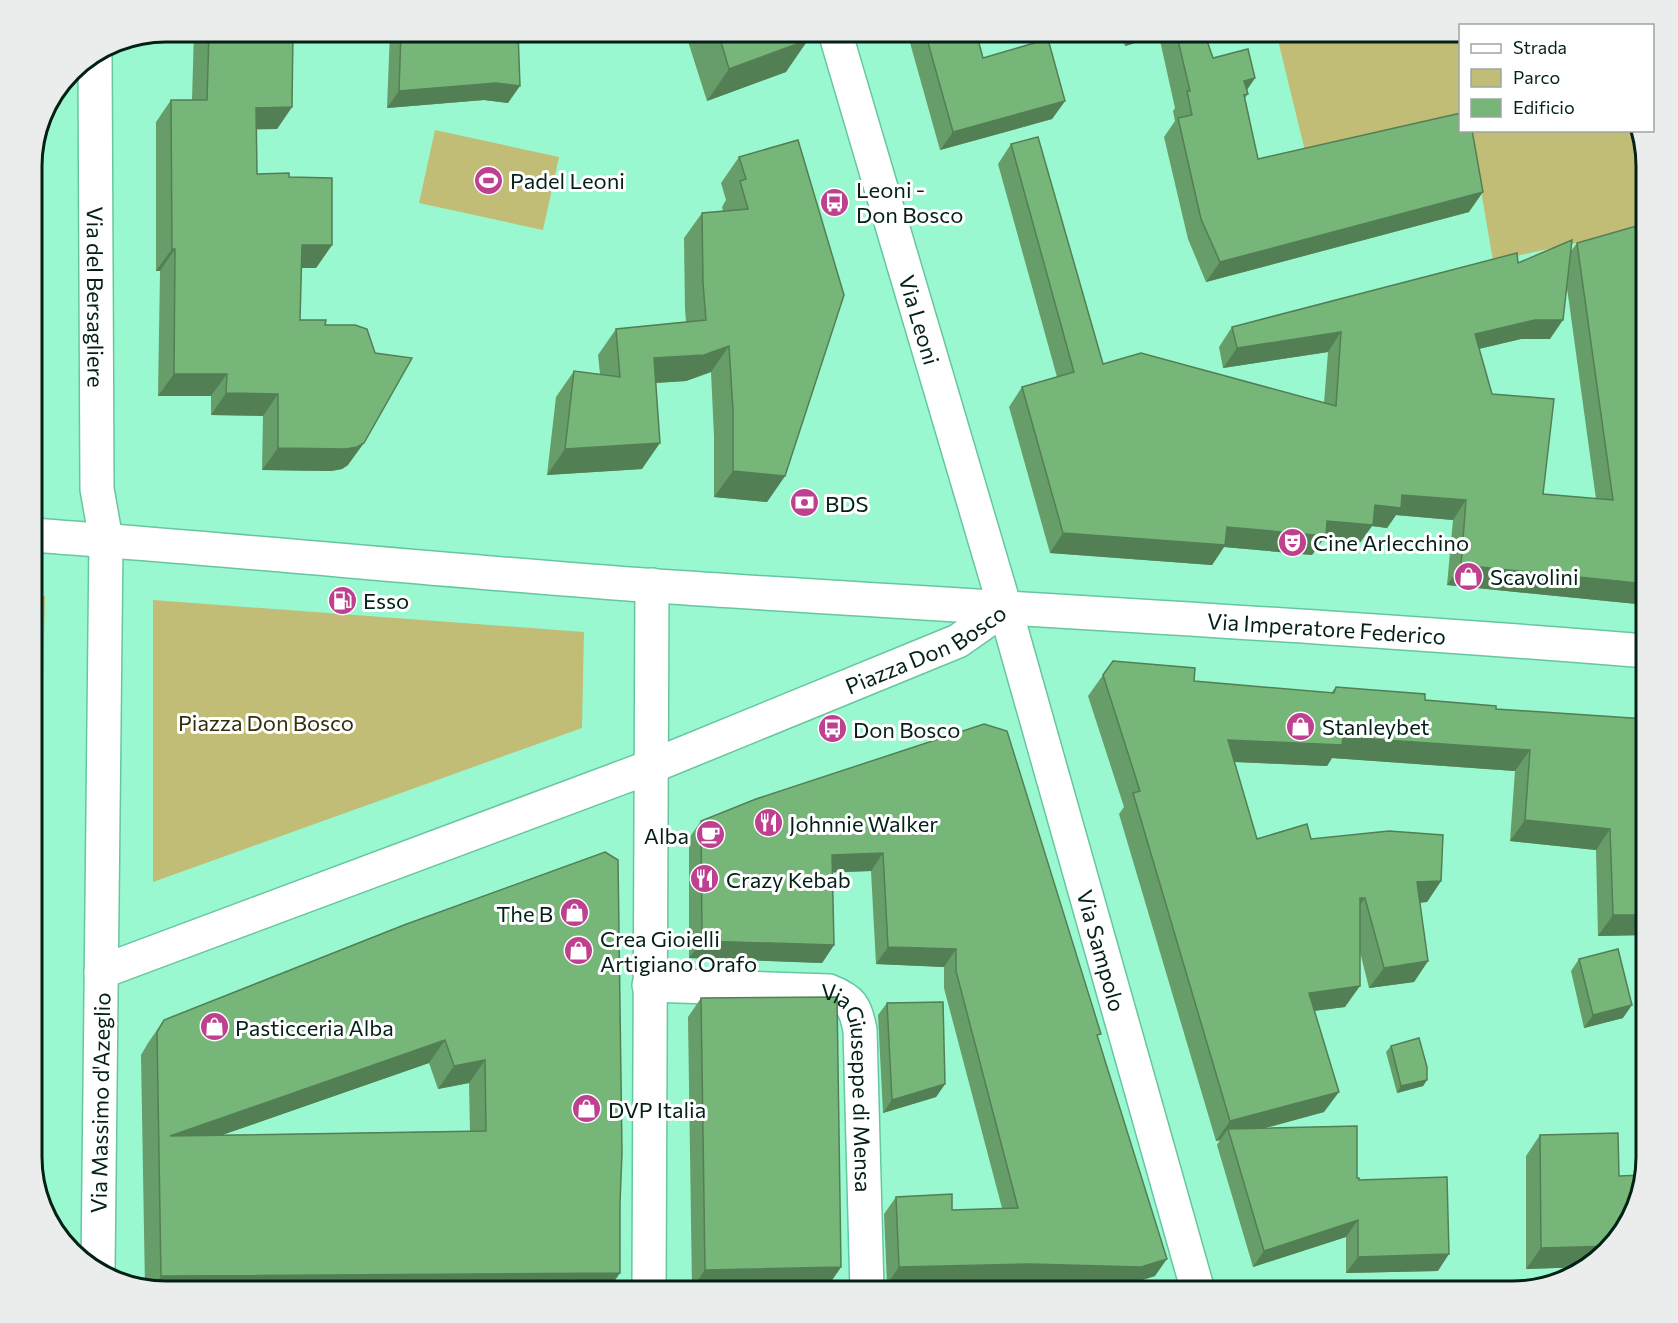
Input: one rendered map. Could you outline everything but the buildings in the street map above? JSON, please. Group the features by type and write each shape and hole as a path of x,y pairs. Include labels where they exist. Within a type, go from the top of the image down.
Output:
{"street":[{"name":"Via Leoni","path":"838,42 1005,608"},
{"name":"Via del Bersagliere","path":"95,65 97,489 106,540"},
{"name":"Piazza Don Bosco","path":"42,536 652,585 1005,608"},
{"path":"101,972 106,540"},
{"path":"649,1281 652,585"},
{"name":"Piazza Don Bosco","path":"101,972 650,767 958,641 1005,608"},
{"name":"Via Imperatore Federico","path":"1005,608 1216,619 1636,650"},
{"name":"Via Sampolo","path":"1005,608 1195,1281"},
{"name":"Via Massimo d'Azeglio","path":"98,1261 101,972"},
{"name":"Via Giuseppe di Mensa","path":"649,985 830,991 851,1002 857,1013 860,1030 867,1281"}],"green space":[{"path":"1278,42 1459,42 1459,113 1305,151"},
{"name":"Padel Leoni","path":"435,130 559,157 543,230 419,203"},
{"path":"1471,132 1631,132 1636,166 1636,230 1493,261"},
{"path":"42,596 45,596 42,725"},
{"name":"Piazza Don Bosco","path":"153,600 584,632 582,728 153,882"}],"place":[{"name":"Padel Leoni","path":"489,180"},
{"name":"Leoni - Don Bosco","path":"835,202"},
{"name":"BDS","path":"804,503"},
{"name":"Cine Arlecchino","path":"1292,542"},
{"name":"Scavolini","path":"1469,576"},
{"name":"Esso","path":"342,600"},
{"name":"Stanleybet","path":"1301,726"},
{"name":"Don Bosco","path":"832,729"},
{"name":"Johnnie Walker","path":"768,823"},
{"name":"Alba","path":"710,835"},
{"name":"Crazy Kebab","path":"705,879"},
{"name":"The B","path":"574,913"},
{"name":"Crea Gioielli Artigiano Orafo","path":"579,951"},
{"name":"Pasticceria Alba","path":"214,1027"},
{"name":"DVP Italia","path":"587,1109"}]}
